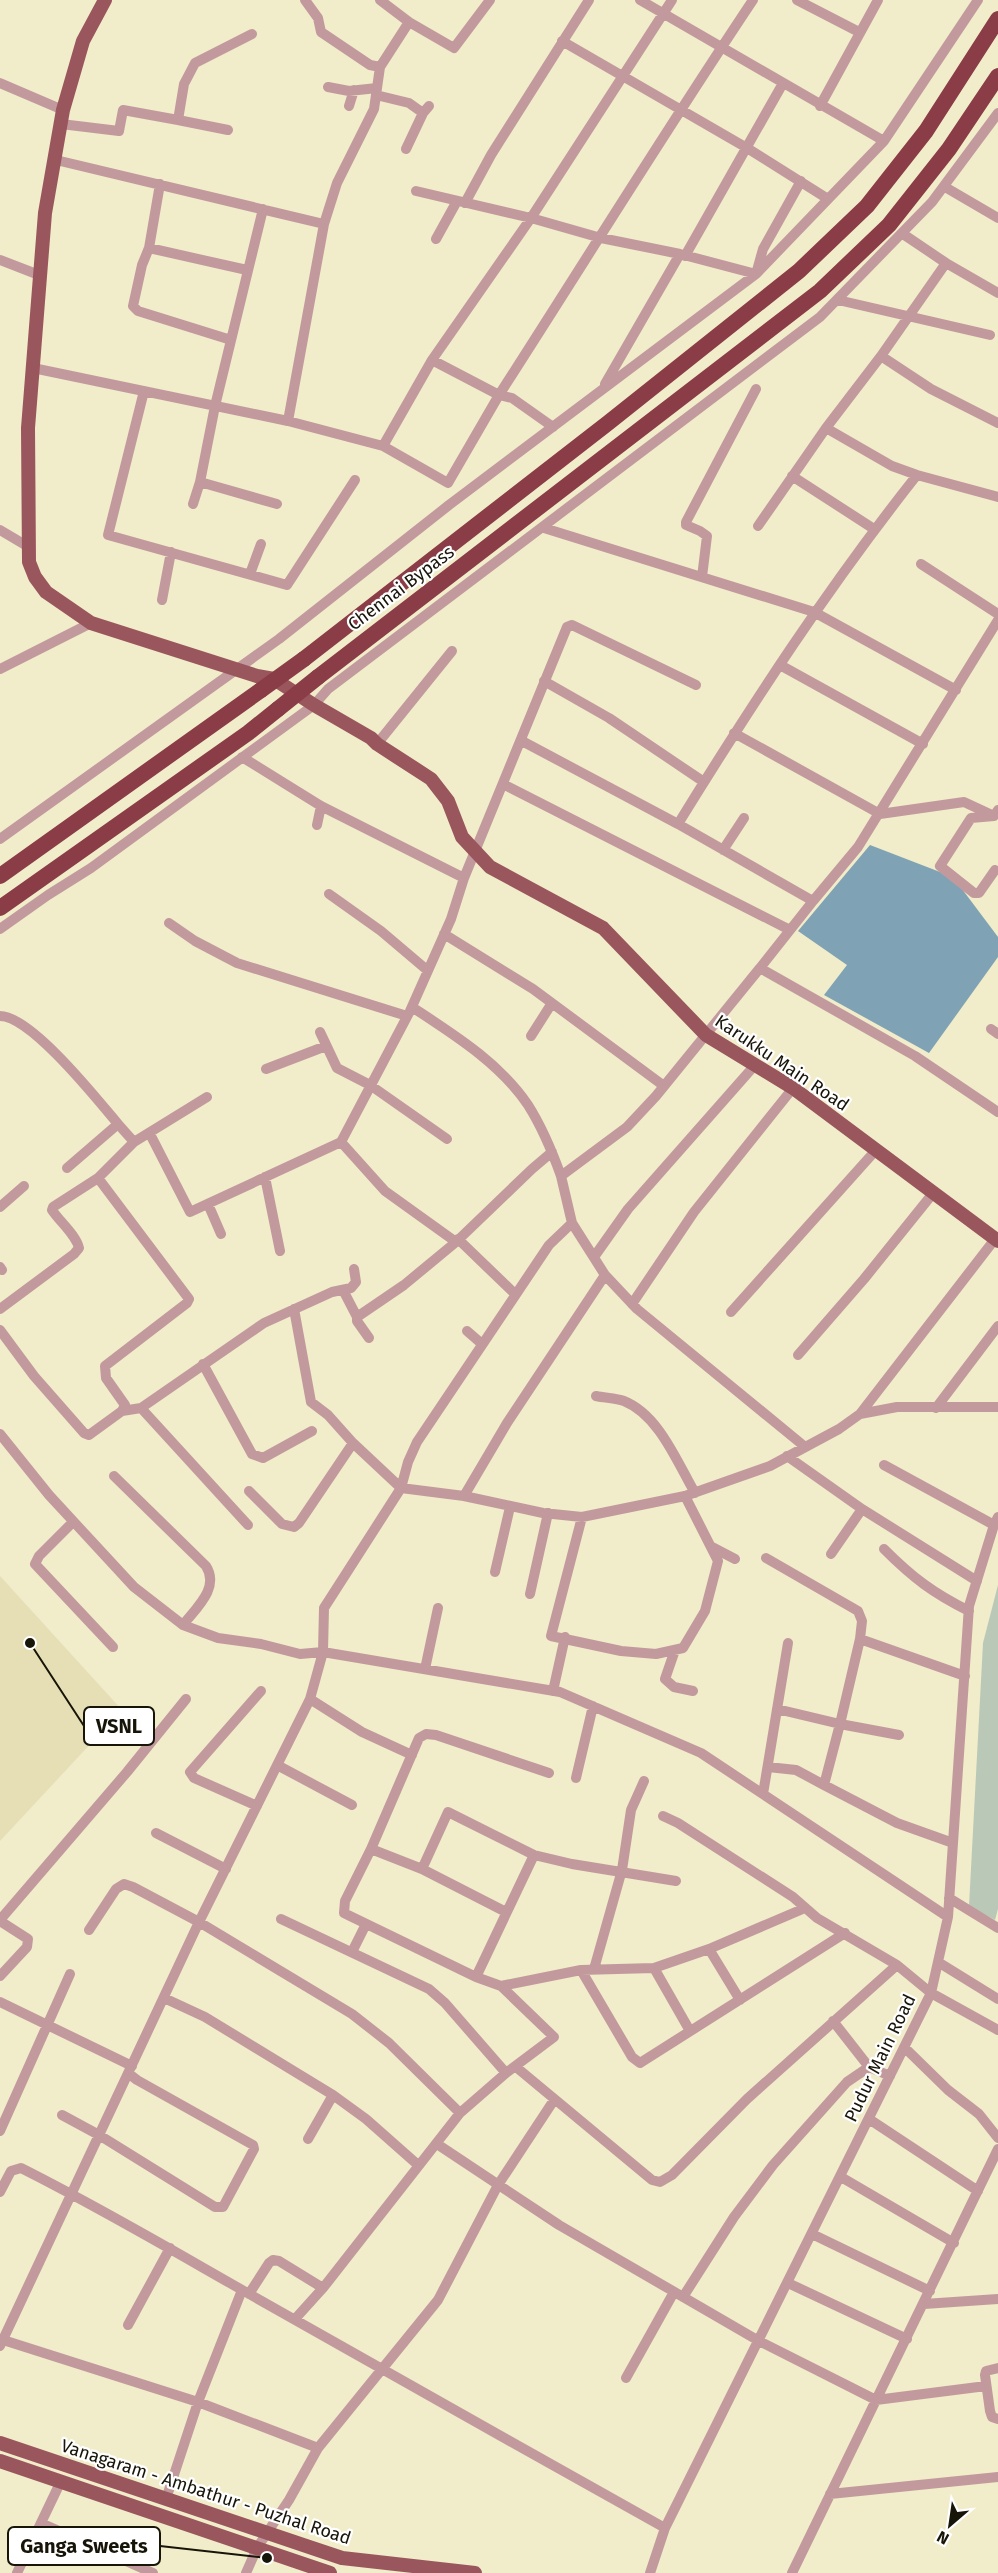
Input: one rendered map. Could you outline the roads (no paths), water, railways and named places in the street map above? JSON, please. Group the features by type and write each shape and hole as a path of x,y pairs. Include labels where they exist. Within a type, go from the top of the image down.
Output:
{"highway":[{"name":"Chennai Bypass","path":"0,876 304,659 599,430 798,271 867,206 926,131 998,19"},
{"name":"Chennai Bypass","path":"0,908 248,733 820,291 889,225 949,149 998,76"}],"main road":[{"name":"Karukku Main Road","path":"105,0 83,41 63,110 45,213 28,428 27,546 29,562 35,577 46,592 91,623 274,679 371,738 431,779 448,801 462,837 489,867 603,928 706,1035 793,1088 997,1240"},
{"name":"Vanagaram - Ambathur - Puzhal Road","path":"0,2443 266,2535 342,2558 475,2573"},
{"path":"0,2461 330,2573"}],"street":[{"path":"304,0 318,18 321,32 370,65 380,67"},
{"path":"380,0 409,22 454,48 489,0"},
{"path":"436,239 589,0"},
{"path":"640,0 782,85 884,141"},
{"path":"383,446 432,360 531,218 672,0"},
{"path":"33,368 288,421 383,446 448,483 499,395 753,0"},
{"path":"797,0 859,32"},
{"path":"820,106 878,0"},
{"path":"0,839 279,639 553,426 756,274 884,141 978,0"},
{"path":"288,421 324,224 337,183 374,109 380,67 409,22"},
{"path":"178,120 184,84 195,63 252,34"},
{"path":"562,40 747,148 828,199"},
{"path":"0,83 63,110"},
{"path":"602,389 747,148 782,85"},
{"path":"328,87 376,92 426,109 406,149"},
{"path":"350,106 354,90"},
{"path":"61,124 119,131 123,110 228,130"},
{"path":"0,929 91,868 314,705 328,689 544,528 820,317 903,234 945,187 994,128 998,113"},
{"path":"56,160 324,224"},
{"path":"756,274 764,249 801,182"},
{"path":"160,184 149,248 141,265 133,306 135,309 231,340"},
{"path":"945,187 998,218"},
{"path":"416,191 756,274"},
{"path":"193,504 263,208"},
{"path":"903,234 946,263 998,293"},
{"path":"149,248 247,270"},
{"path":"0,260 39,275"},
{"path":"758,526 946,263"},
{"path":"838,300 990,335"},
{"path":"881,356 931,389 998,423"},
{"path":"432,360 499,395 512,398 553,426"},
{"path":"702,578 707,537 686,525 686,522 756,389"},
{"path":"144,391 108,535 287,585 355,480"},
{"path":"826,428 892,466 917,476 998,497"},
{"path":"792,476 874,529"},
{"path":"678,824 734,733 814,612 874,529 917,476"},
{"path":"200,482 277,504"},
{"path":"544,528 814,612 956,690"},
{"path":"0,530 27,546"},
{"path":"250,574 261,544"},
{"path":"162,600 171,552"},
{"path":"921,564 998,614"},
{"path":"561,1176 627,1127 664,1086 858,848 998,620"},
{"path":"0,669 91,623"},
{"path":"150,1134 190,1212 341,1142 409,1011 444,934 464,878 569,625 696,685"},
{"path":"377,744 452,651"},
{"path":"780,665 923,744"},
{"path":"544,681 609,718 704,782"},
{"path":"734,733 880,814 964,802 997,814"},
{"path":"522,741 678,824 813,901"},
{"path":"242,757 321,806 464,878"},
{"path":"503,784 790,930"},
{"path":"317,825 321,806"},
{"path":"995,870 979,893 974,893 940,866 971,818 997,814"},
{"path":"723,850 744,818"},
{"path":"329,894 381,931 427,970"},
{"path":"169,923 195,941 237,963 409,1011 454,1035 507,1080 526,1102 552,1152 561,1176 572,1223 605,1275 632,1304 804,1446"},
{"path":"444,934 552,1003 664,1086"},
{"path":"760,968 915,1056 998,1112"},
{"path":"531,1036 552,1003"},
{"path":"0,1016 12,1018 49,1047 68,1065 134,1142"},
{"path":"320,1032 337,1068 370,1084 447,1139"},
{"path":"266,1069 326,1046"},
{"path":"594,1257 628,1209 755,1065"},
{"path":"632,1304 694,1212 793,1088"},
{"path":"0,1310 79,1248 78,1242 52,1210 98,1178 134,1142 207,1097"},
{"path":"67,1168 118,1124"},
{"path":"341,1142 385,1191 457,1241 515,1294"},
{"path":"731,1312 876,1150"},
{"path":"357,1317 404,1284 457,1241 552,1152"},
{"path":"265,1177 280,1251"},
{"path":"98,1178 189,1299 187,1303 105,1366 106,1378 125,1405 122,1411"},
{"path":"0,1207 24,1186"},
{"path":"798,1356 934,1192"},
{"path":"208,1204 221,1234"},
{"path":"318,2448 198,2402 1,2342 199,1922 310,1699 323,1652 324,1608 401,1488 408,1462 417,1442 552,1240 572,1223"},
{"path":"294,1310 311,1402 331,1418 353,1443 401,1488 464,1496 510,1507 582,1517 690,1494 770,1466 839,1429 860,1414 997,1240"},
{"path":"0,1330 34,1376 84,1433 89,1435 122,1411 141,1408 264,1323 332,1292 351,1288 356,1282 354,1269"},
{"path":"464,1496 507,1423 605,1275"},
{"path":"343,1290 357,1321 369,1338"},
{"path":"936,1408 998,1326"},
{"path":"467,1331 482,1344"},
{"path":"203,1364 252,1454 263,1458 312,1431"},
{"path":"582,1517 551,1636 565,1637 621,1652 656,1654 683,1648 705,1611 718,1561 690,1494 656,1427 643,1412 623,1401 596,1396"},
{"path":"860,1414 897,1407 936,1408 996,1404"},
{"path":"141,1408 248,1525"},
{"path":"0,1434 49,1496 134,1587 183,1625 218,1638 261,1644 300,1654 323,1652 553,1691 593,1706 701,1753 948,1917"},
{"path":"249,1491 282,1524 294,1527 353,1443"},
{"path":"787,1456 861,1509 976,1581"},
{"path":"884,1465 996,1521"},
{"path":"114,1476 206,1566 211,1575 210,1588 183,1625"},
{"path":"495,1572 510,1507"},
{"path":"831,1554 861,1509"},
{"path":"530,1594 548,1513"},
{"name":"Pudur Main Road","path":"650,2573 665,2528 931,1992 948,1917 969,1611 976,1581 996,1521"},
{"path":"73,1522 39,1556 35,1564 113,1647"},
{"path":"712,1547 735,1559"},
{"path":"884,1549 913,1578 940,1596 969,1611"},
{"path":"766,1558 858,1611 862,1621 860,1639 824,1785"},
{"path":"425,1669 438,1608"},
{"path":"553,1691 565,1637"},
{"path":"860,1639 965,1676"},
{"path":"764,1794 788,1642"},
{"path":"675,1650 665,1679 674,1687 693,1691"},
{"path":"257,1806 194,1778 190,1772 261,1691"},
{"path":"0,1976 27,1947 28,1940 0,1921 186,1699"},
{"path":"310,1699 362,1732 412,1755"},
{"path":"576,1778 593,1706"},
{"path":"777,1709 899,1736"},
{"path":"296,2319 323,2288 460,2113 506,2073 554,2037 501,1986 476,1977 344,1912 345,1901 371,1849 419,1738 426,1734 436,1735 549,1773"},
{"path":"277,1766 352,1805"},
{"path":"768,1767 796,1770 897,1823 953,1843"},
{"path":"594,1969 622,1870 631,1810 644,1781"},
{"path":"422,1869 448,1812 534,1855 572,1864 622,1870 676,1881"},
{"path":"663,1816 678,1822 784,1890 817,1917 897,1965 931,1992 998,2030"},
{"path":"156,1833 226,1869"},
{"path":"371,1849 422,1869 507,1912"},
{"path":"476,1977 534,1855"},
{"path":"89,1930 116,1889 124,1884 199,1922 361,2021 389,2043 460,2113"},
{"path":"949,1898 998,1928"},
{"path":"501,1986 581,1970 654,1968 709,1949 805,1908"},
{"path":"281,1919 429,1989 446,2003 506,2073"},
{"path":"352,1952 366,1924"},
{"path":"581,1970 632,2057 640,2063 845,1933"},
{"path":"709,1949 740,2000"},
{"path":"938,1962 998,1998"},
{"path":"516,2067 652,2180 660,2182 672,2175 747,2099 897,1965"},
{"path":"654,1968 690,2031"},
{"path":"0,2131 70,1974"},
{"path":"164,1998 205,2017 333,2096 366,2119 418,2165"},
{"path":"0,2002 130,2069 138,2080 249,2142 254,2149 223,2207 219,2209 99,2134 62,2115"},
{"path":"833,2021 869,2067 890,2076"},
{"path":"904,2047 948,2090 979,2114 998,2124"},
{"path":"626,2378 678,2294 772,2165 847,2082 869,2067"},
{"path":"308,2139 333,2096"},
{"path":"246,2573 257,2548 289,2500 318,2448 438,2300 498,2185 554,2100"},
{"path":"979,2114 998,2138"},
{"path":"869,2119 978,2191"},
{"path":"437,2144 559,2225 759,2341 876,2400 986,2386"},
{"path":"792,2573 998,2149"},
{"path":"0,2192 11,2171 18,2167 72,2194 383,2367 450,2409 665,2528"},
{"path":"841,2176 954,2243"},
{"path":"812,2234 930,2291"},
{"path":"128,2325 170,2248"},
{"path":"166,2499 198,2402 246,2292 273,2260 279,2261 323,2288"},
{"path":"788,2283 907,2339"},
{"path":"924,2304 998,2300"},
{"path":"998,2368 986,2371 990,2411 992,2417 998,2419"},
{"path":"830,2494 998,2477"},
{"path":"17,2573 61,2481"},
{"path":"41,2523 153,2573"}],"water":[{"path":"870,845 953,877 998,937 998,957 929,1053 824,995 847,965 798,931"}],"place":[{"name":"VSNL","path":"30,1643"},
{"name":"Ganga Sweets","path":"267,2558"}]}
